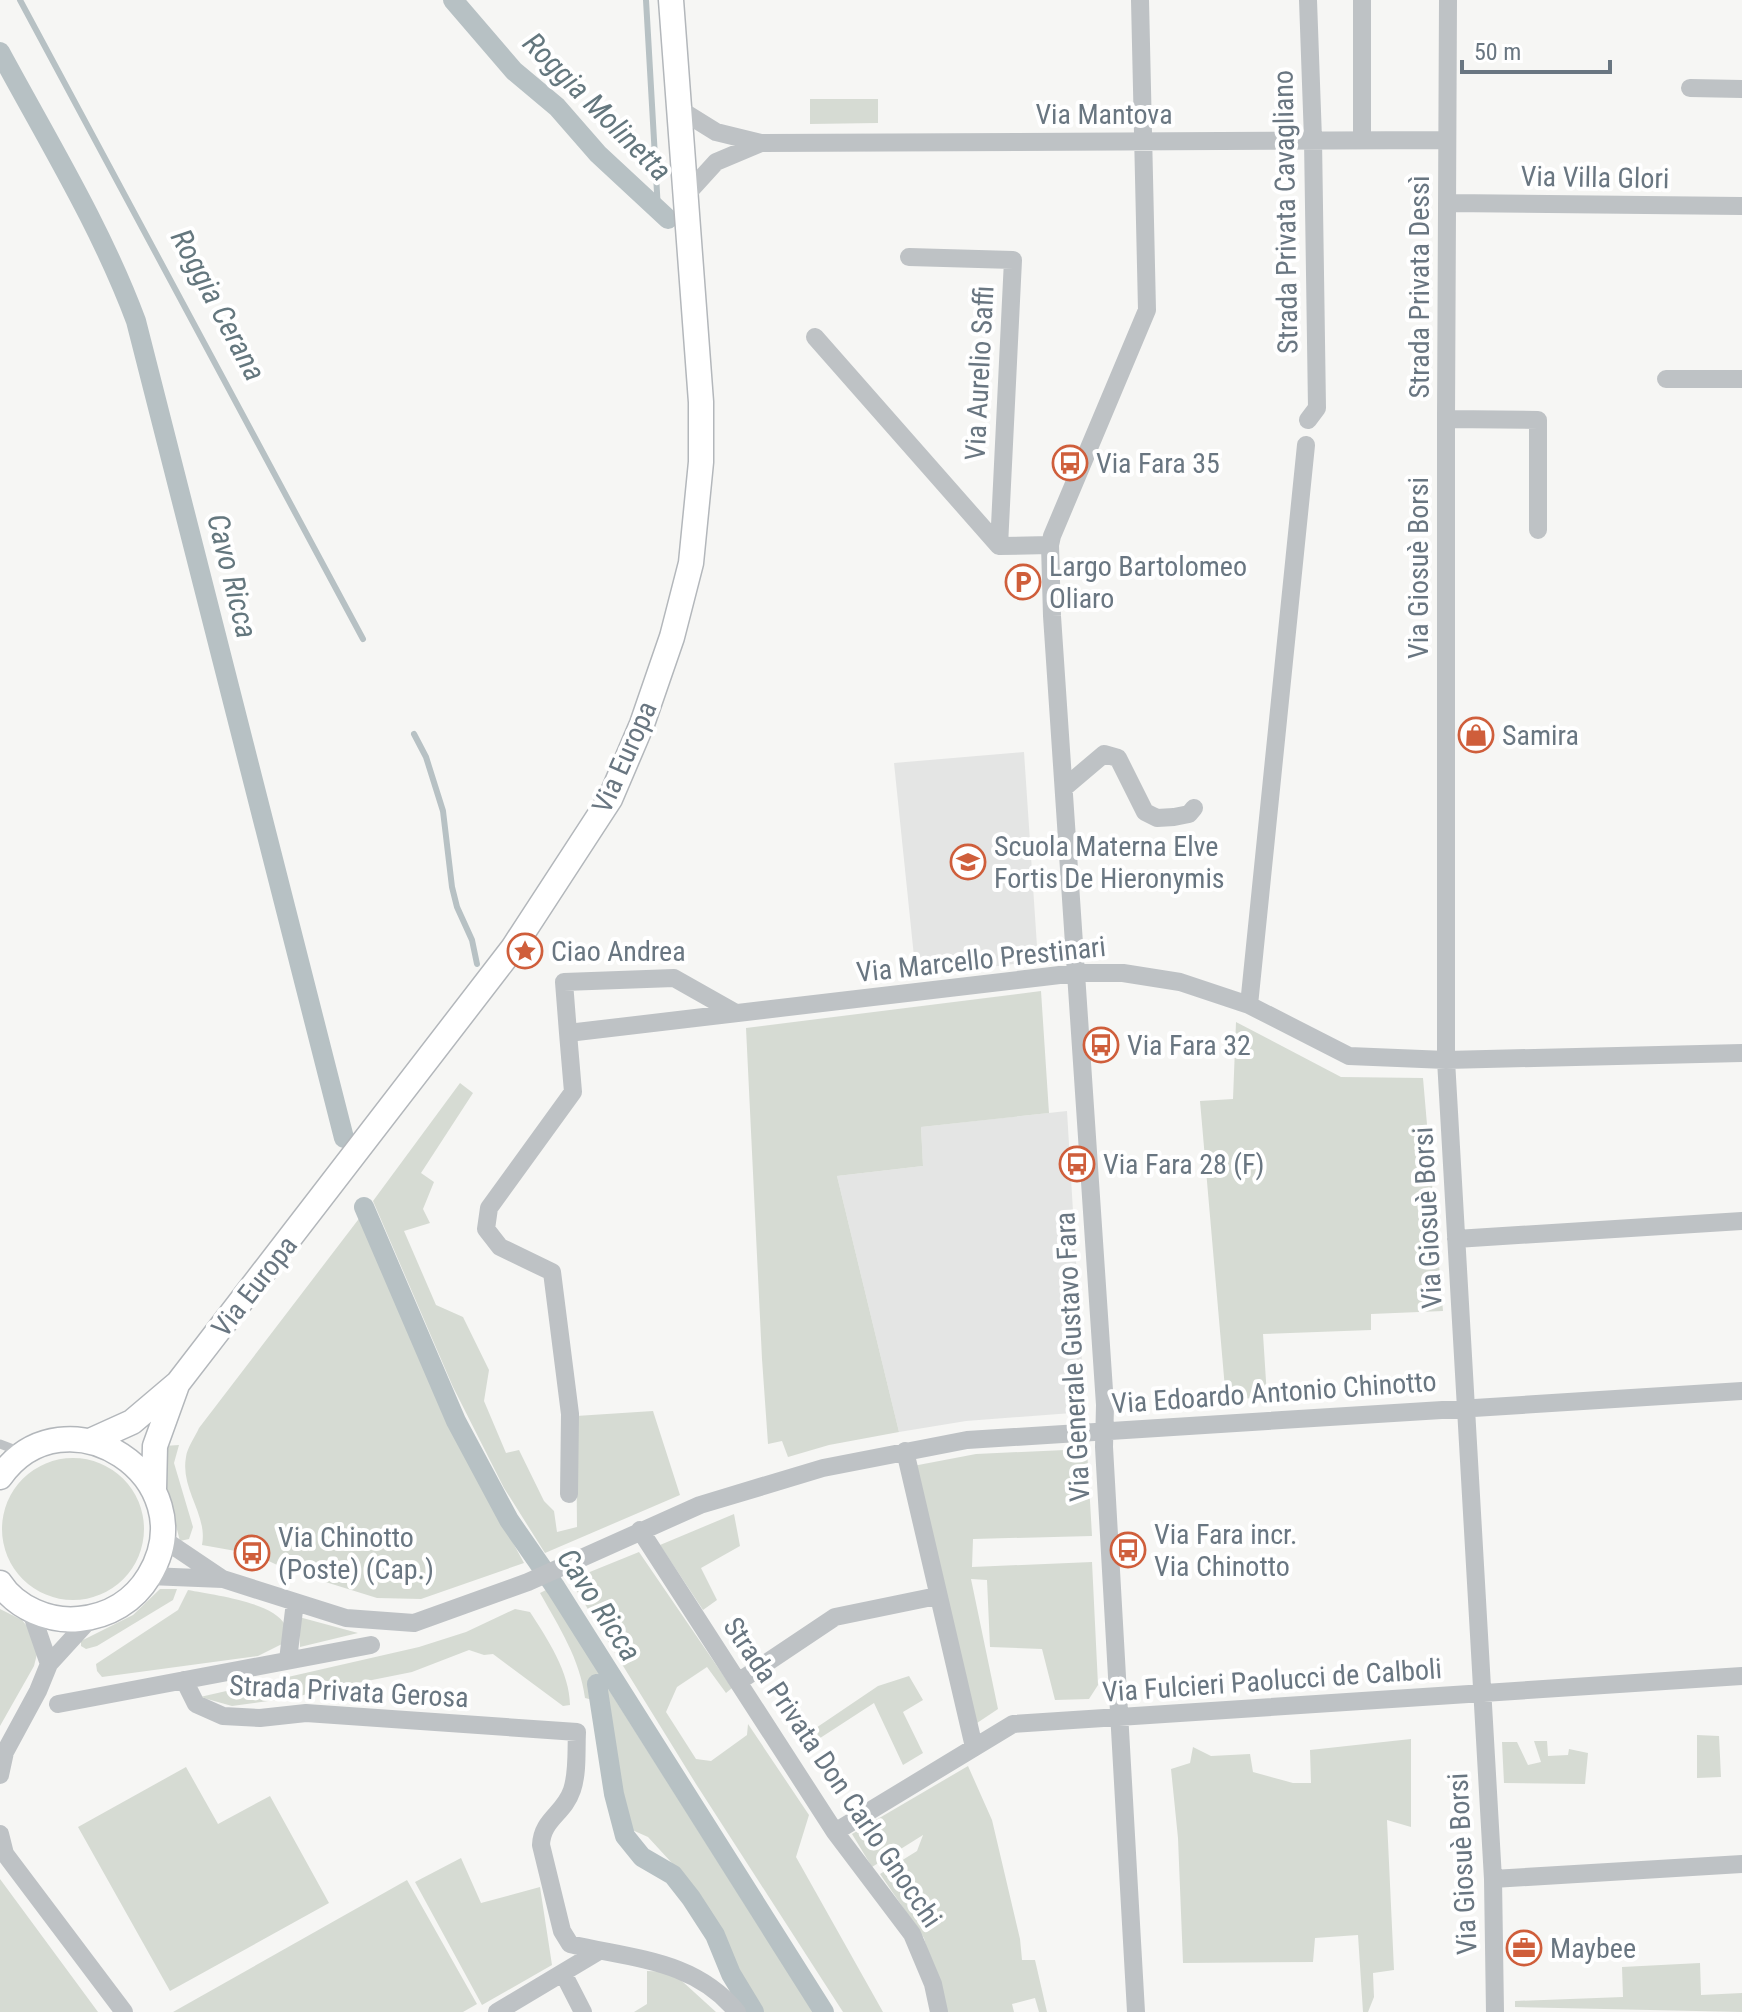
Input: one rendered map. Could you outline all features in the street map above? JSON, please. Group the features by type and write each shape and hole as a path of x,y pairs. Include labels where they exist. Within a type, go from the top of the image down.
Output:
{"main road":[{"name":"Via Europa","path":"90,1441 132,1422 178,1383 513,948 610,799 642,724 672,637 691,563 701,462 701,402 671,0"},
{"name":"Via Europa","path":"154,1490 155,1446 178,1383"},
{"path":"0,1477 24,1453 45,1443 67,1439 110,1447 128,1458 154,1490 162,1514 163,1539 157,1563 142,1588 119,1607 91,1618 71,1620 50,1617 30,1609 1,1587"}],"street":[{"name":"Via Generale Gustavo Fara","path":"1136,2012 1105,1405 1052,616 1050,545 1147,310 1140,0"},
{"name":"Strada Privata Cavagliano","path":"1308,0 1317,408 1308,420"},
{"path":"1362,0 1362,139"},
{"name":"Strada Privata Dessì","path":"1448,0 1446,419 1538,420 1538,530"},
{"path":"1690,88 1742,89"},
{"name":"Via Mantova","path":"679,109 716,132 761,143 1447,140"},
{"name":"Via Mantova","path":"686,195 716,162 761,143"},
{"name":"Via Villa Glori","path":"1447,203 1742,206"},
{"name":"Via Aurelio Saffi","path":"909,257 1013,260 999,546"},
{"path":"815,337 999,546 1050,545"},
{"path":"1666,379 1742,379"},
{"name":"Via Giosuè Borsi","path":"1446,419 1446,1060 1493,1879 1495,2012"},
{"path":"1249,1005 1306,445"},
{"path":"1064,788 1104,754 1112,755 1118,758 1145,812 1157,818 1174,817 1189,814 1194,808"},
{"name":"Via Marcello Prestinari","path":"568,1033 1076,973 1123,973 1180,982 1249,1005 1349,1056 1446,1060 1742,1053"},
{"path":"569,1494 570,1414 552,1272 500,1247 486,1229 489,1208 573,1092 564,982 674,978 736,1013"},
{"path":"1456,1239 1742,1221"},
{"name":"Via Edoardo Antonio Chinotto","path":"149,1576 223,1579 346,1618 414,1623 528,1582 700,1505 823,1468 967,1440 1742,1391"},
{"path":"905,1451 974,1747"},
{"name":"Strada Privata Don Carlo Gnocchi","path":"640,1530 835,1832 912,1934 933,1984 939,2012"},
{"name":"Via Edoardo Antonio Chinotto","path":"163,1539 223,1579"},
{"path":"738,1682 835,1617 937,1596"},
{"path":"288,1660 295,1602"},
{"path":"30,1609 49,1664"},
{"path":"0,1775 5,1752 49,1664 91,1618"},
{"path":"58,1704 371,1645"},
{"name":"Via Fulcieri Paolucci de Calboli","path":"835,1832 1013,1724 1742,1676"},
{"name":"Strada Privata Gerosa","path":"184,1680 196,1704 223,1716 260,1718 306,1713 577,1732 572,1790 542,1832 541,1845 562,1931 570,1944 599,1951"},
{"path":"0,1834 5,1854 124,2012"},
{"path":"1493,1879 1742,1864"},
{"path":"497,2012 599,1951 690,1972 737,2012"},
{"path":"563,1973 583,2012"}],"lane":[{"path":"0,1444 24,1453"}],"shaded area":[{"path":"810,99 878,99 878,123 810,124"},
{"name":"Scuola Materna Elve Fortis De Hieronymis","path":"1024,752 1038,961 916,976 894,763"},
{"path":"1041,991 1049,1113 921,1127 923,1166 837,1176 899,1432 829,1445 788,1457 782,1441 768,1444 746,1028"},
{"path":"1236,1022 1341,1077 1423,1078 1443,1311 1371,1314 1371,1330 1263,1334 1267,1397 1226,1400 1200,1101 1233,1099"},
{"path":"460,1083 473,1093 421,1173 434,1182 423,1209 430,1223 404,1231 436,1305 463,1317 489,1370 484,1401 506,1453 519,1450 544,1501 554,1511 557,1532 577,1527 576,1416 653,1411 680,1495 545,1553 504,1488 453,1387 373,1201"},
{"path":"1067,1111 1085,1412 966,1421 899,1432 837,1176 923,1166 921,1127"},
{"path":"361,1216 415,1349 463,1451 524,1563 421,1599 377,1598 290,1571 258,1556 260,1549 249,1545 247,1553 202,1545 201,1523 185,1469 189,1446 199,1428"},
{"path":"179,1445 174,1463 193,1527 189,1539 180,1541 161,1469 164,1446"},
{"path":"1087,1449 1092,1536 973,1539 972,1567 1092,1562 1098,1685 1089,1699 1055,1700 1042,1649 990,1647 987,1580 971,1579 998,1709 977,1723 913,1466 976,1454"},
{"path":"73,1458 100,1463 123,1479 139,1502 144,1529 139,1556 123,1579 100,1595 73,1600 46,1595 23,1579 7,1556 2,1529 7,1502 23,1479 46,1463"},
{"path":"734,1514 740,1546 701,1568 717,1600 703,1610 660,1545"},
{"path":"639,1552 732,1688 726,1693 707,1667 677,1687 666,1712 696,1759 711,1761 747,1735 748,1724 809,1815 796,1857 883,2012 843,2012 696,1784 570,1580"},
{"path":"160,1589 177,1589 173,1600 97,1646 86,1649 81,1646 81,1641 133,1615"},
{"path":"548,1589 813,2012 762,2012 731,1965 693,1886 648,1837 630,1829 623,1809 605,1703 585,1698 574,1657 540,1593"},
{"path":"188,1590 242,1601 269,1611 285,1625 282,1644 258,1656 102,1677 96,1664 178,1610"},
{"path":"0,1609 22,1620 40,1642 34,1666 0,1726"},
{"path":"515,1609 530,1612 550,1644 562,1668 570,1705 563,1706 493,1654 484,1655 469,1650 412,1672 297,1697 232,1706 200,1697 419,1647 466,1632"},
{"path":"299,1617 358,1633 300,1647"},
{"path":"909,1676 923,1700 903,1712 923,1753 903,1765 874,1703 814,1742 807,1734 878,1686"},
{"path":"1697,1735 1719,1736 1721,1777 1697,1778"},
{"path":"1411,1739 1411,1827 1387,1820 1394,1970 1373,1973 1374,1997 1368,2012 1363,2012 1358,1935 1315,1938 1313,1962 1183,1963 1178,1838 1171,1769 1190,1763 1193,1747 1211,1756 1250,1754 1253,1772 1293,1783 1311,1783 1310,1750"},
{"path":"1534,1741 1547,1741 1548,1756 1568,1755 1569,1749 1588,1753 1585,1784 1504,1783 1502,1742 1517,1742 1528,1765 1541,1762"},
{"path":"968,1766 992,1820 1020,1939 1022,1960 1035,1960 1047,2012 1039,2012 1035,1998 1012,2004 1014,2012 944,2012 924,1938 880,1874 917,1851 923,1835 872,1867 852,1834"},
{"path":"186,1767 218,1824 270,1796 329,1903 170,1991 78,1827"},
{"path":"461,1858 481,1903 540,1887 552,1965 482,2005 415,1882"},
{"path":"0,1879 98,2012 0,2012"},
{"path":"407,1880 477,2004 463,2012 173,2012"},
{"path":"1700,1963 1701,1995 1742,1993 1742,2012 1515,2007 1515,2001 1623,1997 1622,1967"},
{"path":"647,1971 672,1972 716,2012 634,2012 647,2004"}],"waterway":[{"name":"Roggia Cerana","path":"20,0 363,639"},
{"name":"Roggia Molinetta","path":"453,0 514,71 557,107 598,154 668,219"},
{"path":"646,0 658,210"},
{"name":"Cavo Ricca","path":"0,52 90,218 136,321 344,1138"},
{"name":"Roggia Cerana","path":"414,734 426,757 443,811 452,887 472,940 477,964"},
{"name":"Cavo Ricca","path":"364,1207 456,1421 509,1520 556,1588 824,2012"},
{"name":"Roggia Cerana","path":"597,1684 614,1794 625,1836 642,1857 673,1875 691,1898 715,1935 731,1974 754,2012"}],"place":[{"name":"Via Fara 35","path":"1070,463"},
{"name":"Largo Bartolomeo Oliaro","path":"1023,582"},
{"name":"Samira","path":"1476,735"},
{"name":"Scuola Materna Elve Fortis De Hieronymis","path":"968,862"},
{"name":"Ciao Andrea","path":"525,951"},
{"name":"Via Fara 32","path":"1101,1045"},
{"name":"Via Fara 28 (F)","path":"1077,1164"},
{"name":"Via Fara incr. Via Chinotto","path":"1128,1550"},
{"name":"Via Chinotto (Poste) (Cap.)","path":"252,1553"},
{"name":"Maybee","path":"1524,1948"}]}
